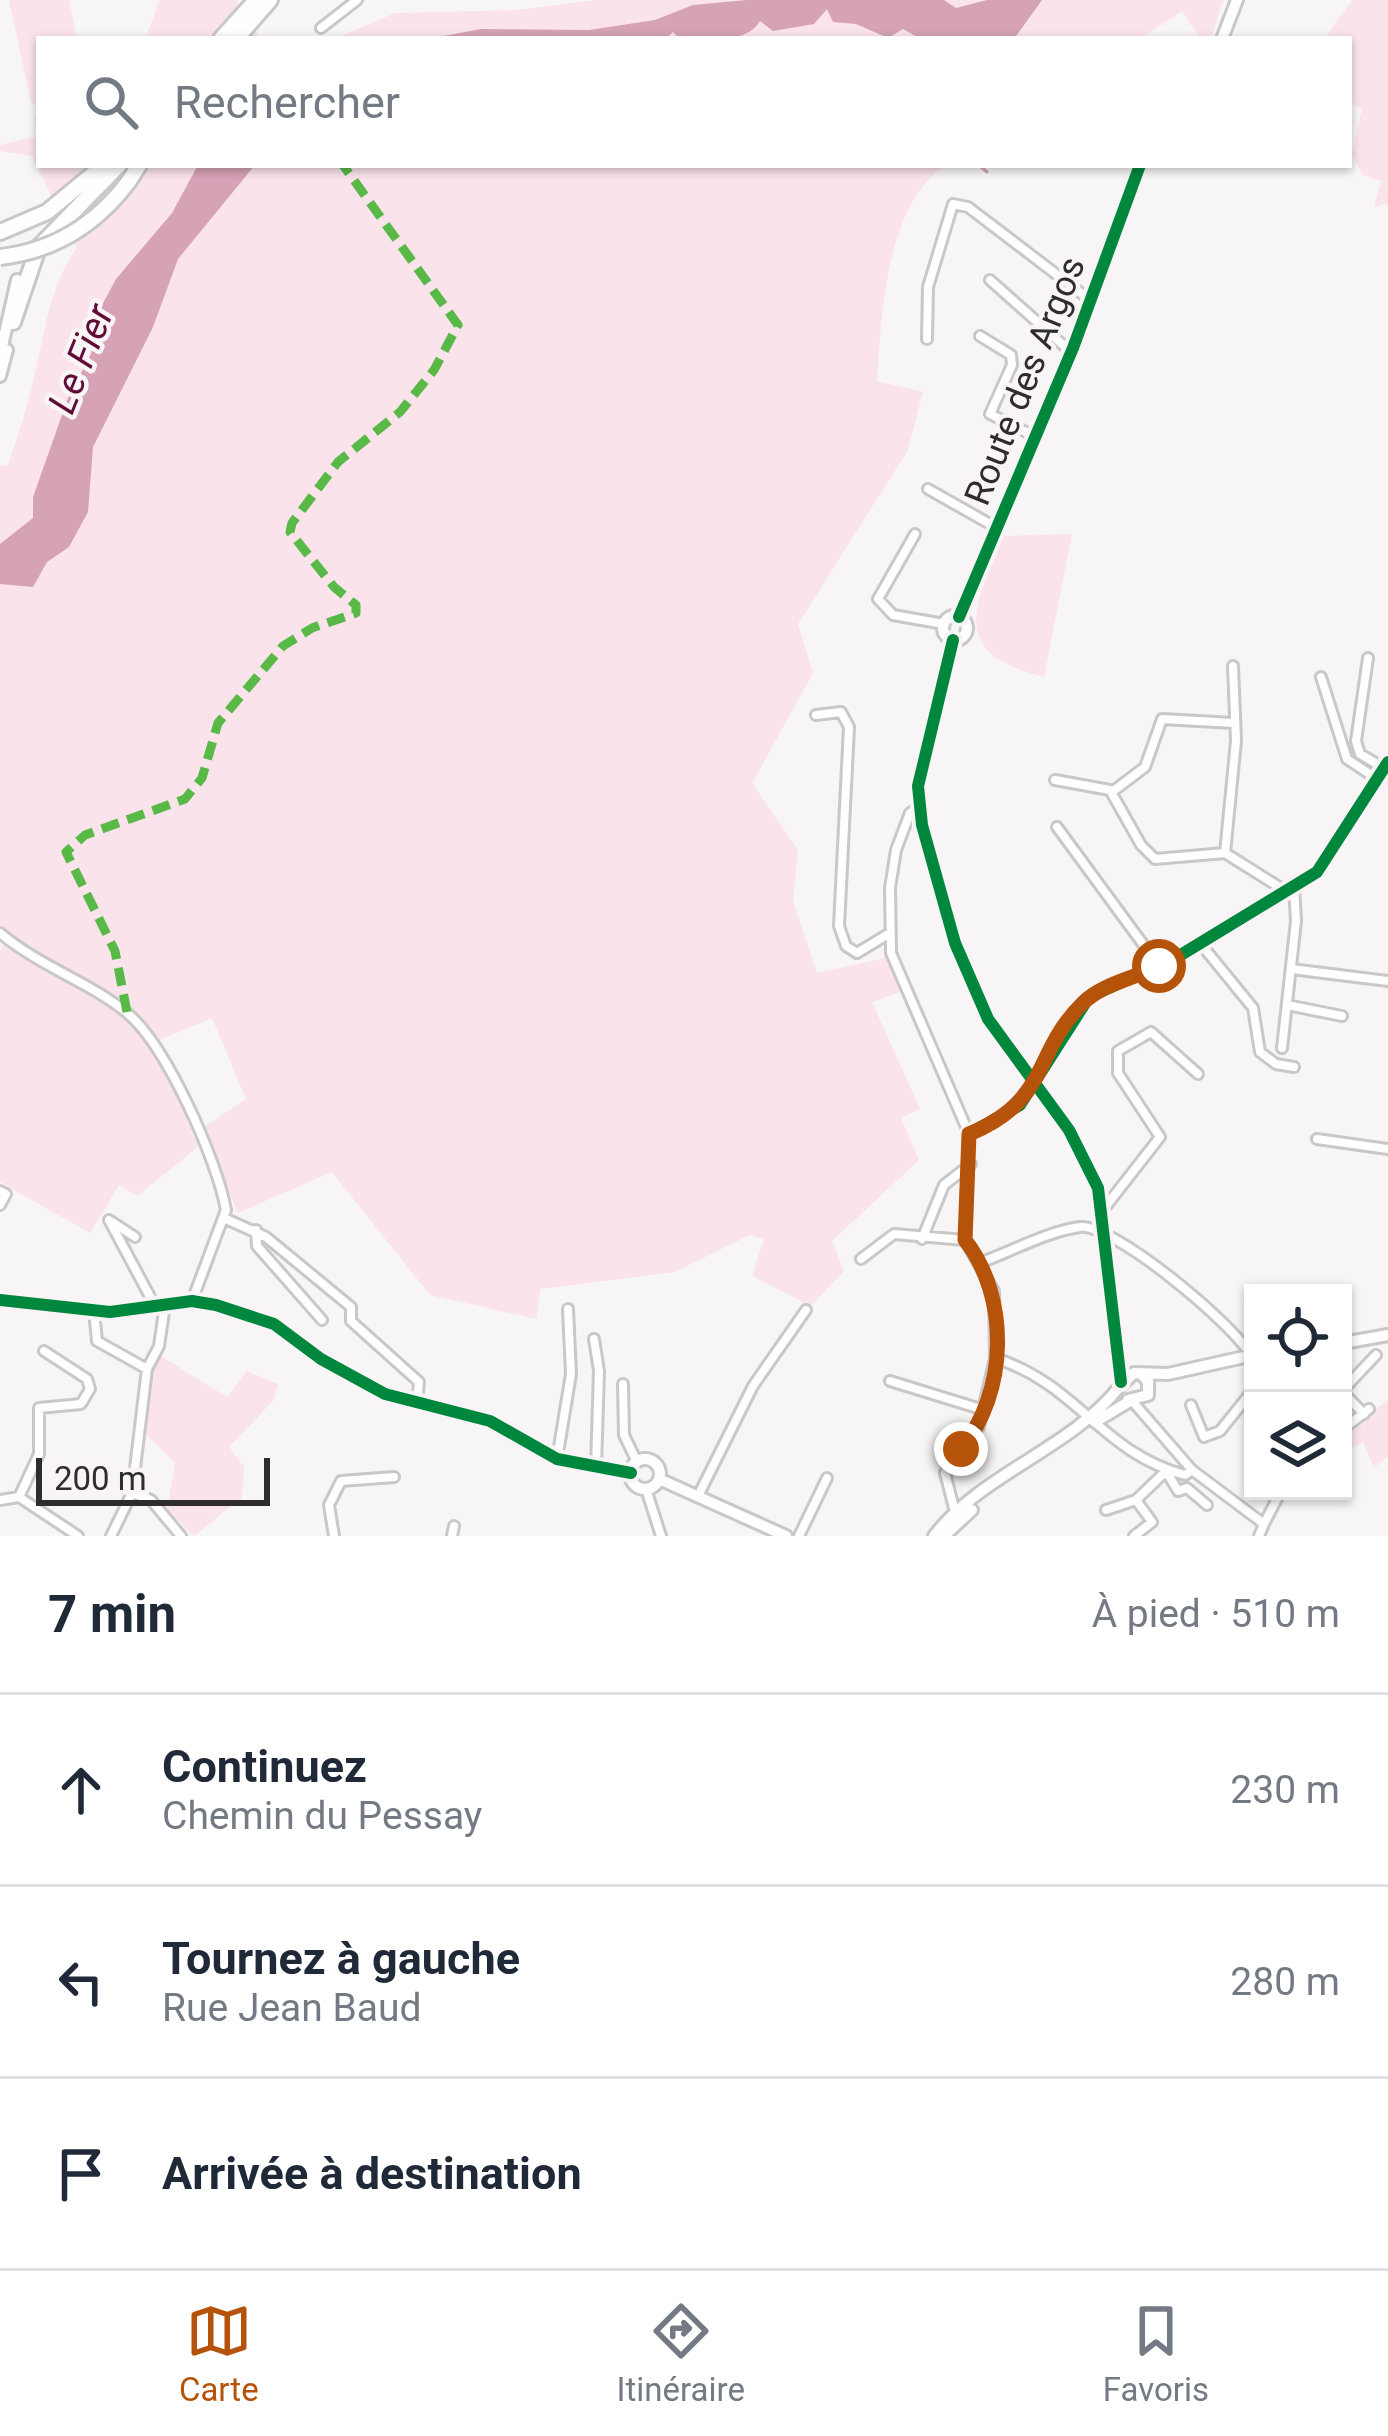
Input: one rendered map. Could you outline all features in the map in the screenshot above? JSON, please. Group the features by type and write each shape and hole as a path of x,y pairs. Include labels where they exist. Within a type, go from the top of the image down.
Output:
{"highway":[{"path":"224,36 256,0"},
{"path":"239,36 270,0"},
{"path":"0,232 47,212 107,168"},
{"path":"16,280 39,238 108,168"},
{"path":"13,322 38,248 108,168"},
{"path":"0,257 64,239 104,210 137,168"}],"street":[{"path":"321,28 358,0"},
{"path":"1223,36 1237,0"},
{"name":"Route des Argos","path":"953,640 967,632 959,617 1071,352 1139,168"},
{"name":"Route des Argos","path":"927,339 928,286 953,204 968,207 1090,303"},
{"path":"1027,263 1090,303"},
{"path":"0,355 16,280"},
{"name":"Route des Argos","path":"990,280 1071,352"},
{"path":"0,376 13,322"},
{"path":"980,337 1011,355 1012,365 990,414 1036,436"},
{"path":"928,489 997,528"},
{"path":"915,534 878,598 893,615 944,624 959,617"},
{"path":"944,624 953,640 918,786 919,808 970,982 988,1019 1084,1154 1103,1210 1121,1384 1131,1402 1151,1418 1192,1470 1264,1524"},
{"path":"969,1134 1010,1113 1035,1084 1082,1004 1200,944 1330,857 1386,765 1360,754 1355,741 1368,658"},
{"path":"1225,853 1233,666"},
{"path":"1321,676 1348,759 1377,779"},
{"path":"816,715 841,712 849,727 839,926 851,950 891,953"},
{"path":"1112,792 1145,767 1162,719 1234,723"},
{"path":"1054,780 1112,792 1151,856 1167,861 1225,853 1289,888"},
{"path":"919,808 910,813 896,850 891,953 969,1134 965,1240 982,1262 998,1316 995,1358 980,1427 948,1466 946,1490 960,1513"},
{"path":"1057,827 1159,966"},
{"path":"1282,1048 1291,969 1289,888"},
{"path":"0,933 47,969 127,1012 156,1047 220,1186 226,1219 193,1301"},
{"path":"866,951 890,933"},
{"path":"1200,944 1253,1008 1260,1052 1276,1064 1294,1067"},
{"path":"1291,969 1388,981"},
{"path":"1287,1006 1342,1016"},
{"path":"1103,1210 1160,1136 1118,1073 1118,1051 1150,1032 1198,1074"},
{"path":"1317,1139 1388,1149"},
{"path":"922,1239 944,1185 971,1164"},
{"path":"0,1191 6,1194 0,1205"},
{"path":"226,1219 256,1230 351,1307 351,1321 419,1382 417,1402"},
{"path":"111,1536 132,1493 146,1370 158,1346 159,1305 109,1220 135,1237"},
{"path":"982,1262 1082,1227 1106,1232 1184,1290 1244,1347"},
{"path":"256,1230 256,1246 322,1320"},
{"path":"861,1259 894,1234 965,1240"},
{"path":"0,1300 94,1311 193,1301 262,1319 360,1383 490,1421 557,1459 596,1468 634,1468 654,1462 659,1478 785,1536"},
{"path":"557,1459 570,1378 568,1309"},
{"path":"698,1496 753,1386 806,1310"},
{"path":"94,1311 97,1341 146,1370"},
{"path":"1352,1341 1388,1335"},
{"path":"594,1340 599,1371 596,1468"},
{"path":"1120,1347 1141,1374 1151,1418"},
{"path":"20,1497 39,1454 34,1423 39,1408 76,1405 89,1396 87,1379 44,1352"},
{"path":"1352,1381 1376,1354"},
{"path":"1091,1420 1121,1384 1141,1374 1244,1357"},
{"path":"995,1358 1051,1381 1114,1444 1166,1472 1185,1475 1192,1470"},
{"path":"934,1536 1091,1420 1205,1365"},
{"path":"890,1381 984,1410"},
{"path":"623,1384 624,1435 634,1468 633,1483 646,1489 661,1536"},
{"path":"1191,1405 1204,1437 1220,1431 1251,1392"},
{"path":"1352,1399 1366,1412 1352,1422"},
{"path":"1106,1510 1136,1500 1166,1472"},
{"path":"1166,1472 1178,1491 1187,1489 1207,1505"},
{"path":"334,1536 328,1504 340,1481 394,1477"},
{"path":"646,1489 659,1478"},
{"path":"799,1536 827,1478"},
{"path":"132,1493 151,1500 182,1536"},
{"path":"0,1500 20,1497 78,1536"},
{"path":"1134,1536 1152,1522 1136,1500"},
{"path":"1259,1536 1276,1500"},
{"path":"944,1536 960,1513"}],"shaded area":[{"path":"9,0 69,0 76,36 36,36 36,106 31,102"},
{"path":"160,0 237,0 259,36 146,36"},
{"path":"595,0 1223,0 1212,36 1199,36 1182,11 1144,36 341,36 395,13 517,10"},
{"path":"747,0 944,0 956,8 987,0 1042,0 1016,36 916,36 903,29 883,36 856,24 833,22 827,9 814,24 773,31 760,21 738,36 677,36 673,32 668,36 444,36 481,29 589,30 655,20 693,5"},
{"path":"1352,0 1388,0 1388,203 1374,207 1381,181 1363,175 1352,155 1362,109 1352,103 1352,36 1326,36"},
{"path":"36,136 36,164 32,156 0,151 0,145"},
{"path":"38,168 943,168 910,206 890,263 885,294 877,381 923,392 908,450 798,624 813,673 752,783 798,850 793,901 817,973 889,957 903,991 872,1002 920,1109 901,1118 919,1160 832,1241 844,1271 811,1306 752,1276 764,1239 750,1235 675,1272 540,1289 537,1319 430,1295 332,1172 238,1213 201,1129 246,1099 212,1018 155,1042 198,1147 137,1196 119,1185 90,1233 0,1182 0,952 5,941 0,936 0,466 8,465 53,296 77,248"},
{"name":"Le Fier","path":"196,168 253,168 178,259 153,327 93,447 88,512 69,547 47,562 33,587 0,584 0,544 33,518 33,497 68,398 91,354 101,307 116,279 172,213"},
{"path":"1072,534 1044,677 992,655 976,624 978,606 1003,536"},
{"path":"159,1355 227,1397 247,1371 278,1384 274,1400 229,1447 244,1467 242,1497 194,1536 167,1509 175,1463 145,1433 151,1377"},
{"path":"1388,1400 1388,1456 1374,1468 1363,1442 1352,1448 1352,1429"}],"waterway":[{"path":"982,168 987,172"}],"marked path":[{"path":"127,1012 115,951 66,852 85,835 185,799 202,778 218,723 283,646 312,628 356,613 356,605 334,587 290,532 292,523 338,462 400,412 434,370 458,325 345,168"}],"cycle path":[{"path":"959,617 1073,348 1139,168"},
{"path":"953,640 918,786 922,825 955,943 988,1019 1069,1130 1098,1188 1121,1382"},
{"path":"969,1134 1020,1105 1089,997 1179,956 1317,872 1388,762"},
{"path":"0,1300 110,1312 192,1301 216,1305 274,1324 321,1359 385,1394 490,1421 557,1459 631,1473"}],"route":[{"path":"961,1449 980,1427 995,1358 998,1316 982,1262 965,1240 972,1159 969,1134 998,1121 1026,1098 1082,1004 1102,990 1159,966"}]}
